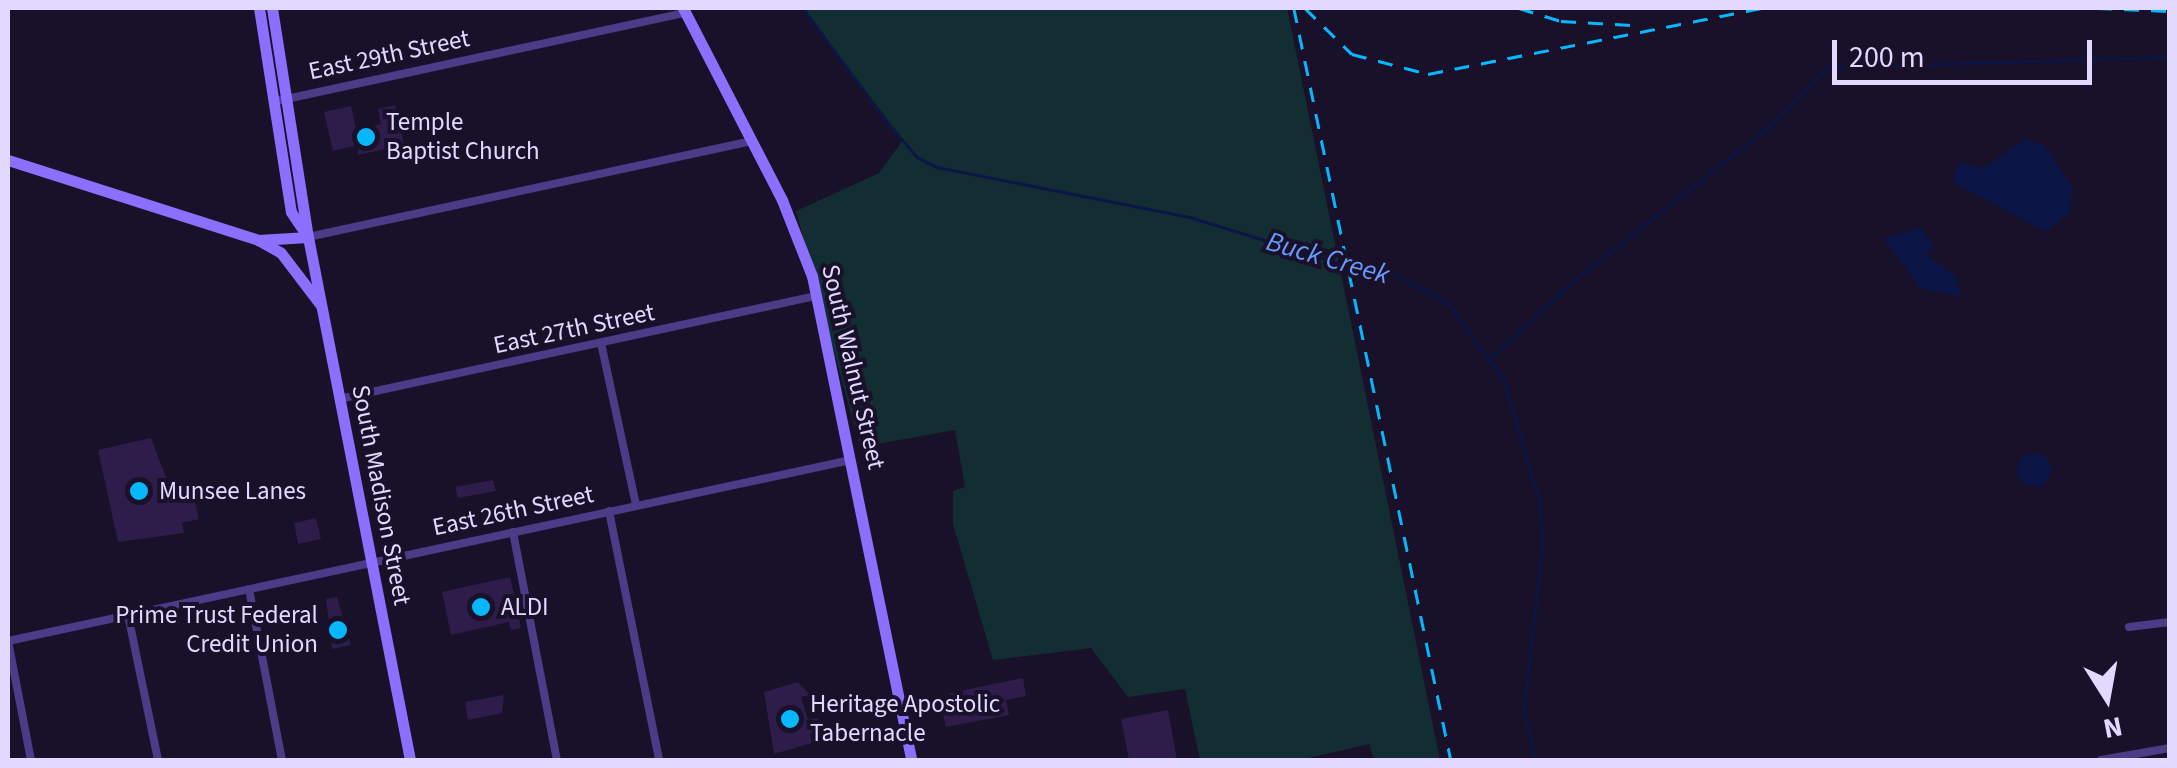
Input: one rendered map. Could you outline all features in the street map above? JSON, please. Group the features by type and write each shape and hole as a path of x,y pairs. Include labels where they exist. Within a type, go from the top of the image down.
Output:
{"main road":[{"name":"South Madison Street","path":"259,8 282,100 410,760"},
{"name":"South Madison Street","path":"272,8 291,212 308,237"},
{"name":"South Walnut Street","path":"684,10 794,226 816,296 911,760"},
{"path":"8,160 258,240 281,253 320,304"},
{"path":"258,240 308,237"}],"street":[{"name":"East 29th Street","path":"282,100 684,10"},
{"path":"308,237 752,141"},
{"name":"East 27th Street","path":"339,399 816,296"},
{"path":"601,343 636,505"},
{"name":"East 26th Street","path":"8,642 851,460"},
{"path":"609,511 659,760"},
{"path":"513,532 557,760"},
{"path":"249,589 282,760"},
{"path":"128,615 158,760"},
{"path":"2129,627 2170,622"},
{"path":"8,642 31,760"},
{"path":"2101,760 2170,748"}],"green space":[{"path":"803,8 1287,8 1440,760 1374,760 1369,744 1300,760 1200,760 1185,689 1128,697 1091,648 993,660 953,524 953,491 965,487 955,430 860,447 796,211 879,173 903,140"}],"shaded area":[{"path":"2025,139 2045,145 2072,187 2070,212 2046,232 1952,182 1959,162 1982,169"},
{"path":"1921,227 1934,247 1926,255 1955,275 1961,296 1921,289 1884,239"},
{"path":"2034,453 2046,458 2051,470 2046,482 2034,487 2022,482 2017,470 2022,458"}],"building":[{"name":"Temple Baptist Church","path":"395,105 404,145 358,155 358,145 333,151 324,112 351,106 356,129 381,124 378,109"},
{"name":"Munsee Lanes","path":"151,438 172,493 192,489 199,519 182,523 184,533 118,542 98,450"},
{"path":"493,480 496,491 458,498 455,487"},
{"path":"316,518 321,539 298,544 294,523"},
{"name":"ALDI","path":"510,577 521,628 511,630 509,622 451,635 442,592"},
{"name":"Prime Trust Federal Credit Union","path":"337,597 351,645 332,649 326,599"},
{"path":"1023,678 1026,696 1006,700 1009,715 946,727 942,710 952,707 950,693"},
{"name":"Heritage Apostolic Tabernacle","path":"798,682 810,695 801,697 808,720 818,718 822,731 810,734 812,743 774,754 764,692"},
{"path":"504,695 502,713 468,720 465,702"},
{"path":"1168,710 1177,760 1129,760 1121,719"}],"waterway":[{"name":"Buck Creek","path":"803,8 883,117 917,157 937,167 1190,217 1348,266 1380,267 1448,303 1504,380 1540,502 1543,544 1524,711 1536,760"},
{"path":"1489,360 1576,279 1770,126 1828,67 2170,57"}],"railway":[{"path":"1294,8 1451,760"},
{"path":"1305,8 1352,54 1428,74 1762,8"},
{"path":"1519,8 1561,21 1632,25"},
{"path":"2097,8 2170,11"}],"place":[{"name":"Temple Baptist Church","path":"366,137"},
{"name":"Munsee Lanes","path":"139,491"},
{"name":"ALDI","path":"481,607"},
{"name":"Prime Trust Federal Credit Union","path":"338,630"},
{"name":"Heritage Apostolic Tabernacle","path":"790,719"}]}
